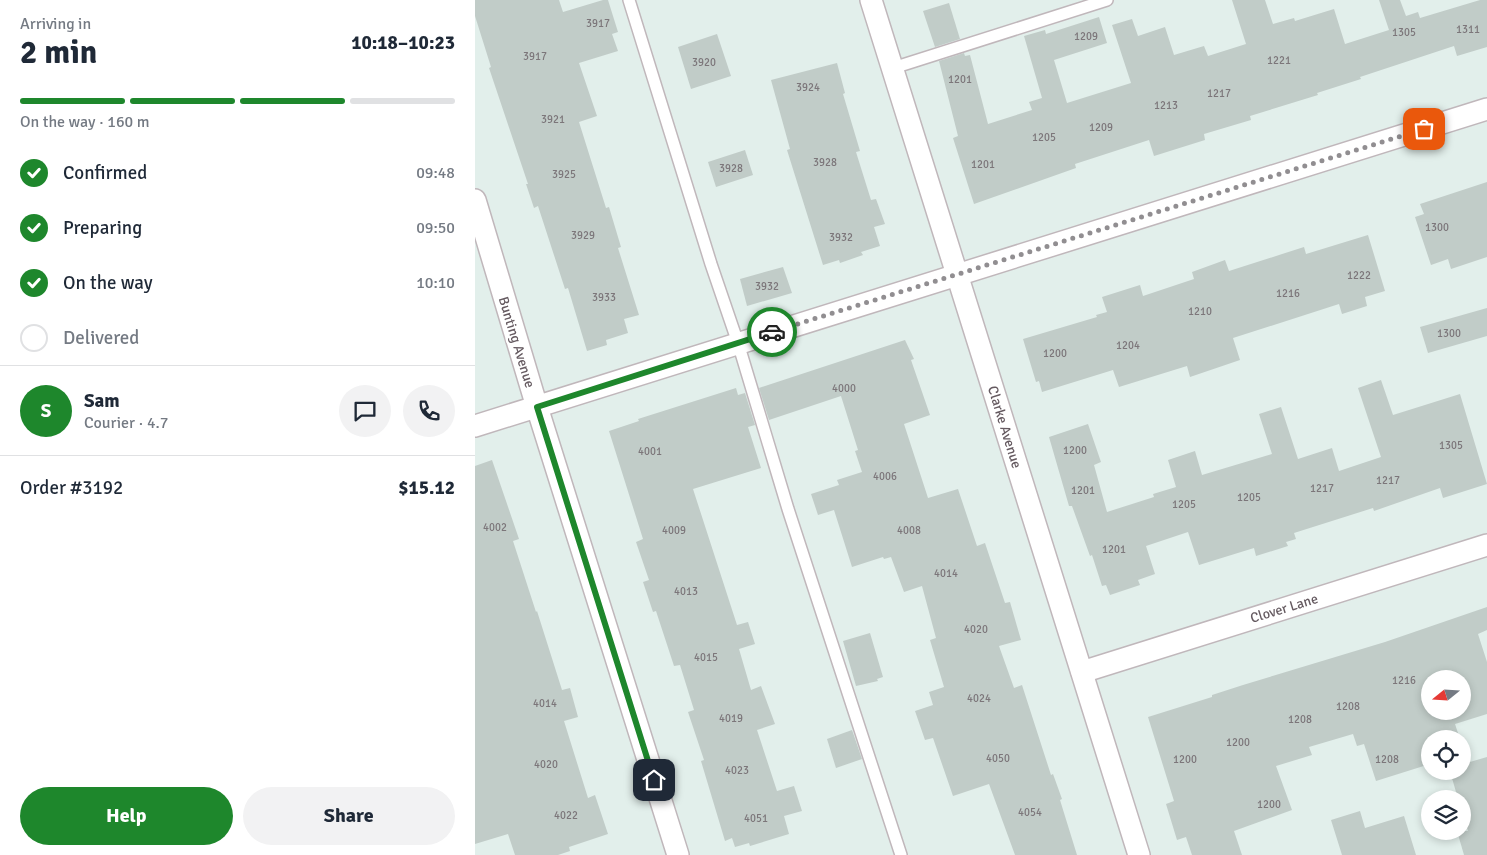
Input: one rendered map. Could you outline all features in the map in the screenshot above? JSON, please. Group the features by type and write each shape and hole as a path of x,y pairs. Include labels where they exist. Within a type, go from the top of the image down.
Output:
{"street":[{"name":"Clarke Avenue","path":"871,0 1139,855"},
{"path":"475,426 1487,109"},
{"name":"Bunting Avenue","path":"475,200 537,407 678,855"},
{"name":"Clover Lane","path":"1082,672 1487,544"}],"lane":[{"path":"629,0 711,264 738,343 788,509 901,855"},
{"path":"893,68 1107,0"}],"building":[{"path":"475,0 559,0 563,12 608,0 618,32 612,34 618,51 579,63 597,116 579,122 606,208 609,207 621,247 618,248 639,315 624,319 628,333 606,340 607,345 587,351 568,288 565,289 538,206 534,208 526,184 528,184 489,68 491,67 475,16"},
{"path":"1232,0 1265,0 1273,24 1294,18 1295,21 1334,9 1345,44 1389,30 1379,0 1400,0 1406,16 1418,12 1420,18 1480,0 1487,0 1487,47 1457,56 1454,46 1360,77 1361,79 1317,93 1318,95 1250,116 1251,120 1204,134 1205,140 1154,156 1149,140 1075,164 1076,168 974,204 953,138 958,136 939,61 964,53 965,56 970,55 988,124 1032,110 1029,102 1042,98 1024,36 1045,30 1046,34 1099,17 1107,43 1054,60 1067,103 1131,83 1112,25 1132,19 1138,36 1165,27 1174,55 1204,46 1208,56 1246,44"},
{"path":"949,3 960,39 935,47 923,11"},
{"path":"717,34 731,76 691,89 678,47"},
{"path":"837,63 845,93 843,94 860,151 856,152 871,200 876,199 885,224 874,227 880,246 861,252 863,255 840,263 839,260 823,265 787,150 790,149 771,80"},
{"path":"745,150 753,175 716,187 708,162"},
{"path":"1487,182 1487,257 1451,269 1448,259 1431,265 1415,217 1424,214 1420,204"},
{"path":"1368,235 1385,291 1365,297 1367,306 1342,314 1339,304 1233,338 1240,360 1190,377 1187,366 1119,387 1113,370 1042,392 1039,381 1036,382 1023,339 1097,317 1096,315 1107,312 1102,297 1140,285 1143,296 1194,279 1192,272 1225,260 1229,271 1304,247 1306,254"},
{"path":"783,267 792,293 747,306 740,279"},
{"path":"1487,308 1487,336 1428,353 1420,327"},
{"path":"905,340 914,359 911,360 930,415 904,424 928,498 958,489 977,546 985,543 1005,603 1010,602 1021,640 999,646 1014,688 1022,685 1051,775 1053,774 1062,799 1060,800 1077,855 1015,855 989,784 953,796 933,738 925,740 915,711 933,705 929,692 944,687 930,640 936,638 922,586 904,592 891,557 884,559 883,557 852,567 834,510 818,515 811,494 839,485 837,480 862,472 855,451 858,450 841,396 769,420 759,388"},
{"path":"1381,380 1393,415 1460,394 1487,484 1443,498 1440,488 1374,511 1373,508 1294,533 1296,539 1286,542 1288,546 1256,556 1254,548 1199,565 1188,532 1146,546 1155,574 1138,580 1140,585 1110,595 1106,585 1102,586 1092,555 1090,556 1072,506 1069,506 1049,437 1088,424 1101,462 1094,465 1107,512 1154,497 1153,494 1176,487 1168,460 1195,451 1202,475 1272,454 1259,414 1281,407 1298,459 1332,448 1339,471 1381,457 1358,388"},
{"path":"736,388 738,395 745,393 755,425 748,427 761,468 693,489 737,625 748,622 755,644 739,649 751,690 761,686 775,724 757,730 777,791 794,786 802,811 784,816 789,834 750,846 749,843 735,847 732,838 725,841 701,761 704,760 688,712 694,710 680,665 674,666 656,611 653,612 643,582 649,580 636,542 643,539 609,431 639,421 638,419"},
{"path":"492,460 519,539 513,541 562,690 570,688 578,717 564,721 588,798 595,795 608,834 569,847 570,851 558,855 515,855 508,834 475,844 475,466"},
{"path":"1487,607 1487,630 1478,634 1487,662 1487,714 1471,719 1471,670 1421,670 1421,720 1468,720 1455,724 1457,730 1421,730 1421,767 1376,781 1364,744 1357,746 1353,734 1309,747 1312,755 1276,766 1292,810 1234,831 1242,855 1192,855 1186,837 1177,840 1166,804 1174,801 1148,717 1243,685 1385,642"},
{"path":"870,633 883,677 877,679 878,681 856,686 843,641"},
{"path":"852,730 862,759 836,768 827,739"},
{"path":"1487,757 1487,855 1464,855 1460,840 1471,840 1471,790 1455,790 1453,780 1471,780 1471,762"},
{"path":"1360,811 1365,828 1404,816 1416,855 1342,855 1331,820"}],"way so far":[{"path":"772,332 1424,129"}],"route":[{"path":"654,780 537,407 772,332"}]}
